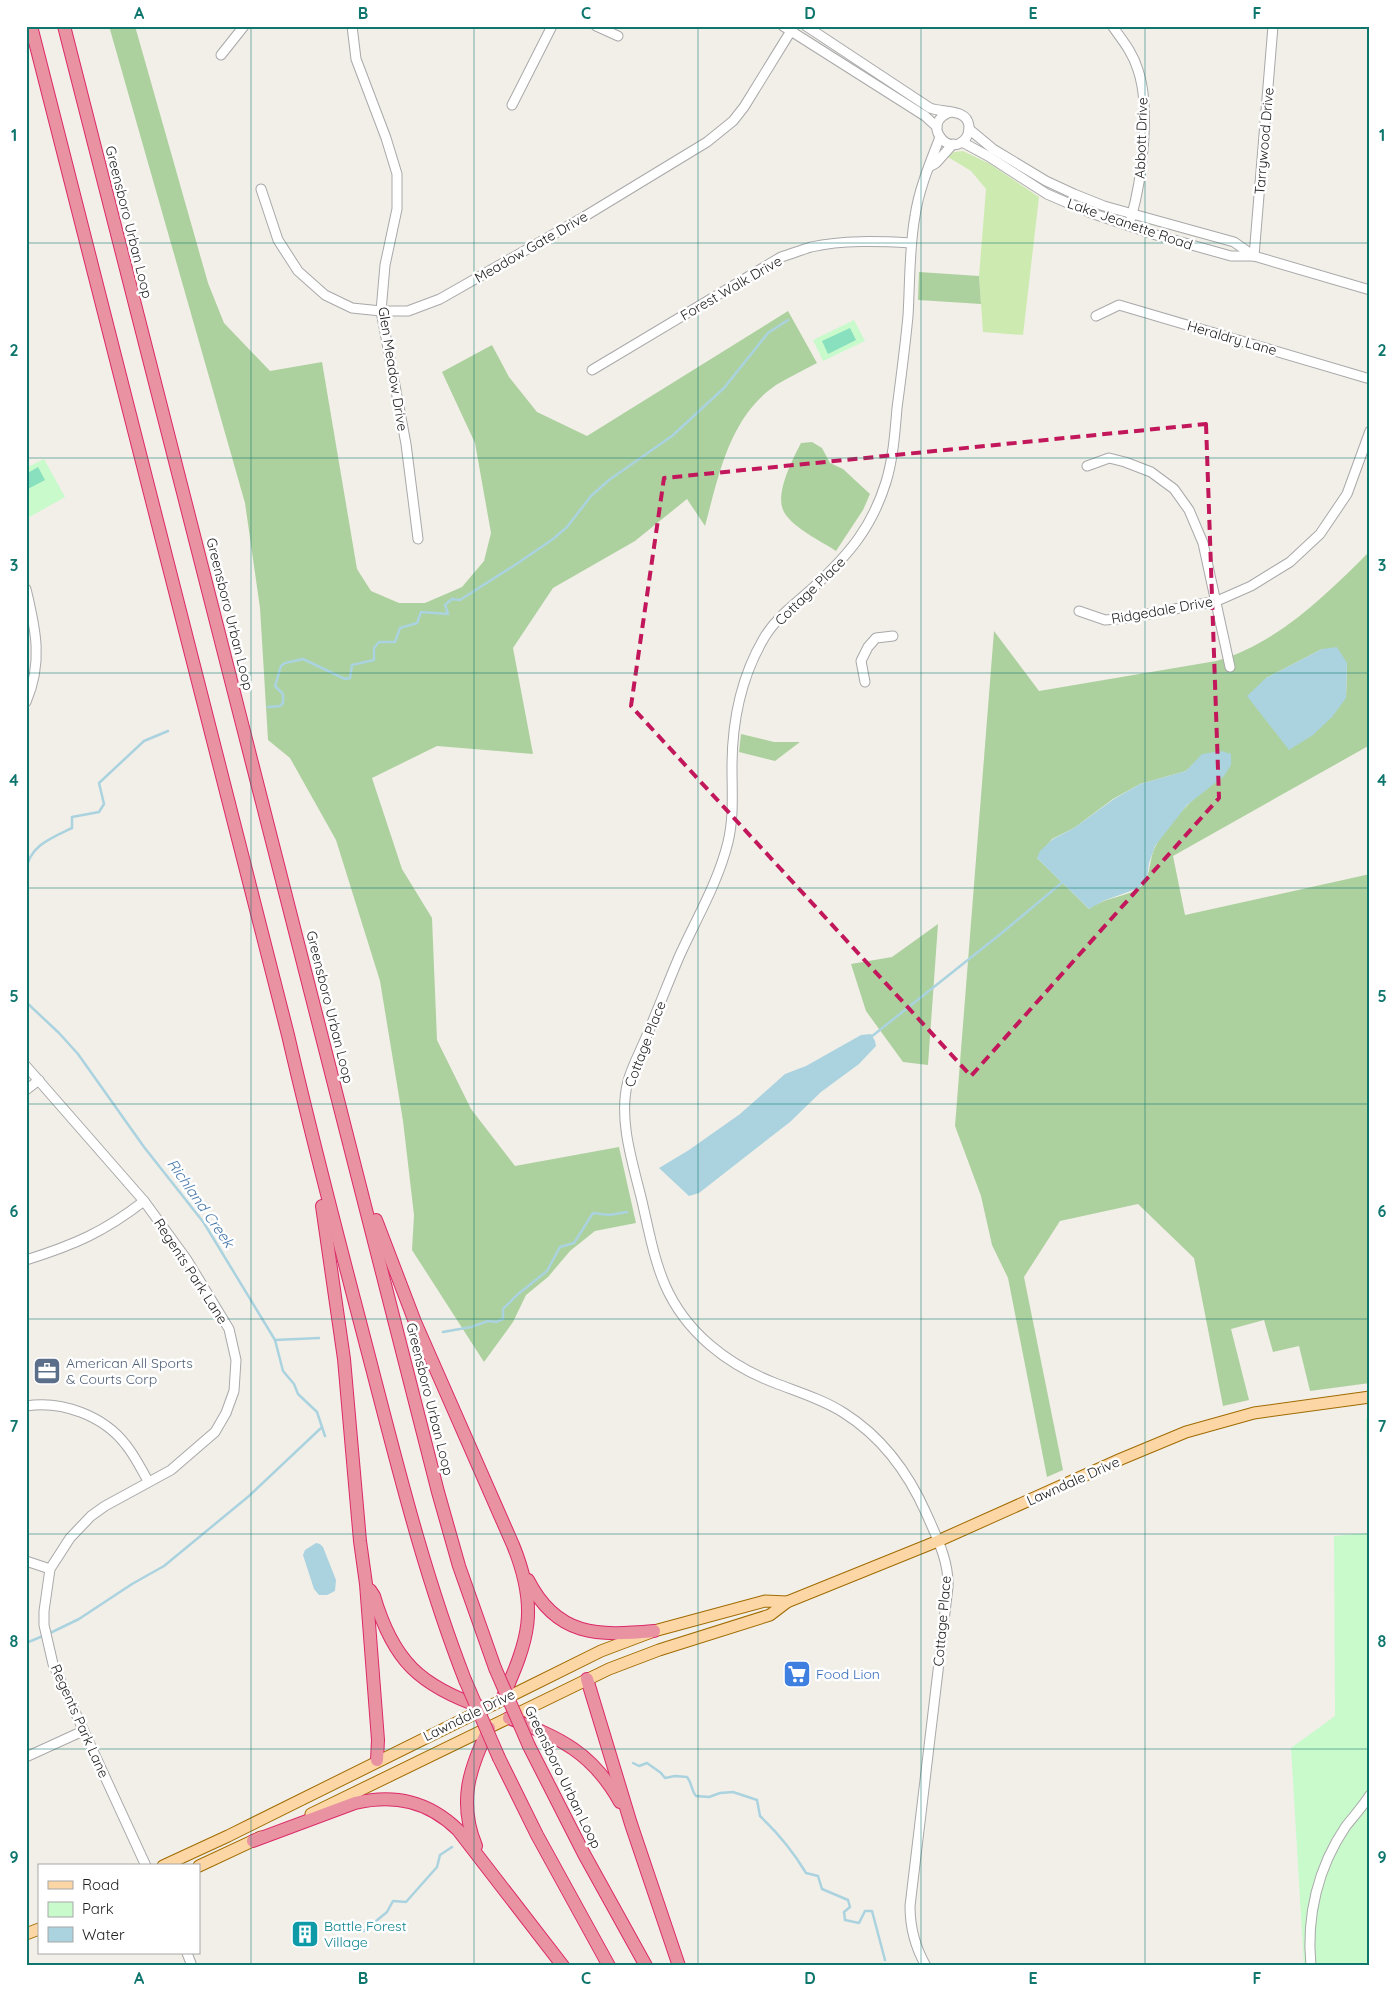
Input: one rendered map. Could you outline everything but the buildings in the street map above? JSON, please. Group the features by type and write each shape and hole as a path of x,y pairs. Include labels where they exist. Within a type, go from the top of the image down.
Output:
{"highway":[{"path":"30,26 288,1035 311,1134 417,1537 441,1614 465,1680 499,1758 608,1966"},
{"name":"Greensboro Urban Loop","path":"64,26 448,1528 495,1668 529,1746 584,1854 646,1966"},
{"path":"311,1134 332,1265 344,1359 360,1542 366,1584 378,1760"},
{"path":"353,1159 412,1314 532,1588 544,1604 568,1624 586,1631 605,1634 654,1631"},
{"path":"502,1699 518,1663 527,1630 528,1604 522,1568"},
{"path":"366,1584 374,1596 388,1636 407,1663 432,1684 452,1697 490,1710"},
{"path":"587,1679 679,1966"},
{"path":"509,1718 555,1737 593,1764 607,1781 632,1824"},
{"path":"482,1860 470,1829 467,1798 473,1763 489,1728"},
{"path":"253,1841 355,1802 386,1798 414,1803 428,1808 445,1818 458,1830 562,1966"}],"main road":[{"name":"Lawndale Drive","path":"200,1866 330,1805 587,1679 634,1659 770,1615 787,1602 938,1541 1120,1459 1208,1425 1261,1412 1370,1397"},
{"name":"Lawndale Drive","path":"168,1864 378,1760 490,1710 502,1699 601,1651 654,1631 765,1601 787,1602"},
{"path":"489,1728 490,1710 509,1718"},
{"path":"26,1934 38,1928"}],"street":[{"path":"221,55 244,26"},
{"name":"Glen Meadow Drive","path":"352,26 356,59 386,138 396,174 397,209 384,265 381,311 406,444 418,539"},
{"path":"512,105 552,26"},
{"path":"596,26 618,36"},
{"path":"789,28 925,116 937,127 940,137 948,143 962,142 968,134 969,129 966,118 962,114 930,108 806,26"},
{"name":"Tarrywood Drive","path":"1254,256 1274,26"},
{"name":"Abbott Drive","path":"1113,27 1132,55 1139,71 1144,114 1141,179 1129,226"},
{"name":"Meadow Gate Drive","path":"261,190 278,240 298,271 325,296 352,308 408,311 440,299 582,218 707,142 727,126 744,107 789,28"},
{"path":"937,127 942,117 951,112"},
{"name":"Lake Jeanette Road","path":"969,129 993,149 1046,181 1103,205 1234,242 1254,256"},
{"name":"Cottage Place","path":"926,1966 914,1942 910,1923 910,1906 948,1587 946,1562 916,1492 905,1473 880,1442 846,1414 740,1367 706,1342 680,1313 664,1283 652,1246 628,1142 625,1108 628,1082 679,957 717,877 728,841 734,796 732,769 736,711 749,669 764,637 782,615 842,560 858,542 879,502 894,438 907,323 911,243 915,213 930,158 940,137"},
{"name":"Lake Jeanette Road","path":"962,142 988,156 1047,194 1091,213 1156,235 1231,256 1254,256 1370,290"},
{"path":"929,167 936,163 953,144"},
{"name":"Forest Walk Drive","path":"592,370 781,257 810,247 846,242 885,241 911,243"},
{"name":"Heraldry Lane","path":"1096,316 1119,305 1370,378"},
{"name":"Ridgedale Drive","path":"1079,612 1105,620 1127,618 1216,601 1251,586 1290,562 1320,534 1347,494 1370,430"},
{"path":"1087,466 1109,458 1151,472 1174,490 1189,510 1203,543 1230,667"},
{"path":"26,589 35,624 38,657 33,686 26,702"},
{"path":"865,682 861,661 868,647 876,638 893,636"},
{"name":"Regents Park Lane","path":"26,1066 144,1201 187,1260 229,1329 236,1360 234,1391 226,1413 215,1432 170,1470 104,1506 91,1516 70,1538 50,1569 44,1611 44,1625 48,1646 59,1679 145,1864"},
{"path":"26,1090 39,1080"},
{"path":"26,1260 59,1250 99,1232 144,1201"},
{"path":"26,1406 36,1404 60,1406 97,1420 113,1430 126,1445 148,1481"},
{"path":"26,1561 50,1569"},
{"path":"26,1758 83,1731"},
{"path":"1311,1966 1310,1924 1318,1881 1328,1858 1346,1827 1370,1795"},
{"path":"186,1954 192,1966"}],"highlighted area":[{"path":"1206,424 1219,798 971,1076 631,706 664,478"}],"green space":[{"path":"109,26 135,26 208,283 224,323 270,371 322,362 357,569 371,591 399,603 425,603 462,587 484,561 491,533 475,443 442,372 492,345 509,377 537,412 587,436 788,311 817,363 776,385 760,398 747,413 728,448 705,526 687,499 635,541 553,588 513,648 533,754 437,746 372,778 402,869 432,918 437,1040 471,1109 515,1166 619,1147 636,1223 595,1231 570,1251 548,1277 526,1295 513,1322 484,1362 412,1250 414,1215 403,1121 380,981 336,840 290,758 268,740 260,608 245,503"},
{"path":"963,151 990,164 1039,197 1023,335 983,332 979,276 986,189 971,171 948,157 954,152"},
{"path":"919,272 979,276 981,304 918,300"},
{"path":"854,320 865,341 823,361 813,340"},
{"path":"850,328 856,340 828,354 822,341"},
{"path":"812,442 822,448 830,463 843,469 870,494 863,510 836,551 808,534 788,518 782,505 783,486 801,443"},
{"path":"44,459 65,497 26,519 26,468"},
{"path":"38,467 45,480 26,490 26,474"},
{"path":"1370,551 1370,745 1173,856 1185,915 1370,874 1370,1383 1310,1391 1299,1346 1273,1352 1264,1320 1231,1329 1249,1400 1223,1406 1194,1258 1138,1204 1060,1221 1024,1277 1063,1470 1047,1477 1008,1278 992,1245 981,1196 955,1126 994,631 1039,691 1216,661 1260,643 1280,630 1318,601","holes":["1322,649 1347,663 1346,698 1266,678","1203,754 1199,794 1166,829 1153,852 1145,881 1139,888 1089,909 1037,858 1052,839 1074,828 1113,799 1140,784 1186,771"]},
{"path":"741,734 774,742 800,742 775,761 739,752"},
{"path":"938,924 928,1065 903,1062 866,1011 851,964 892,957"},
{"path":"1370,1417 1370,1966 1304,1966 1291,1748 1335,1716 1334,1536 1368,1533 1366,1418"}],"water":[{"path":"1337,647 1347,663 1346,698 1332,717 1313,735 1289,750 1247,696 1266,678 1322,649"},
{"path":"1221,751 1231,754 1231,765 1224,776 1187,805 1155,846 1149,863 1147,879 1139,888 1103,901 1089,909 1037,858 1040,851 1053,839 1074,828 1114,799 1140,784 1186,771 1202,754"},
{"path":"871,1034 876,1046 859,1064 821,1092 790,1122 699,1193 689,1196 659,1168 689,1150 740,1114 785,1074 806,1066 861,1035"},
{"path":"316,1543 323,1547 336,1580 335,1591 327,1595 319,1595 314,1589 303,1555 305,1550"}],"waterway":[{"path":"268,707 280,706 283,703 283,694 275,686 281,666 285,663 303,659 345,679 350,678 352,665 374,660 374,648 379,642 395,642 400,628 417,623 421,612 448,614 445,605 452,599 460,600 553,539 567,527 591,496 609,480 672,436 724,388 768,333 788,320"},
{"path":"26,871 28,862 36,849 49,839 72,828 72,817 99,812 104,804 99,783 144,741 168,731"},
{"path":"871,1037 1065,880"},
{"name":"Richland Creek","path":"26,1002 78,1054 144,1147 204,1223 275,1340 283,1371 294,1384 298,1394 317,1412 325,1436"},
{"path":"443,1332 503,1319 503,1309 547,1271 560,1247 574,1243 593,1213 609,1215 627,1212"},
{"path":"275,1340 319,1338"},
{"path":"48,1634 79,1619 132,1584 164,1566 249,1496 321,1428"},
{"path":"26,1643 43,1636"},
{"name":"Richland Creek","path":"633,1763 639,1766 647,1763 665,1778 675,1776 687,1777 696,1796 709,1797 720,1793 733,1792 757,1800 760,1816 785,1843 806,1873 818,1876 822,1889 848,1900 850,1907 844,1912 845,1920 859,1923 865,1911 872,1911 885,1960"},
{"path":"364,1931 387,1912 393,1901 406,1902 437,1867 440,1855 452,1847"}],"place":[{"name":"American All Sports & Courts Corp","path":"47,1371"},
{"name":"Food Lion","path":"797,1674"},
{"name":"Battle Forest Village","path":"305,1934"}]}
